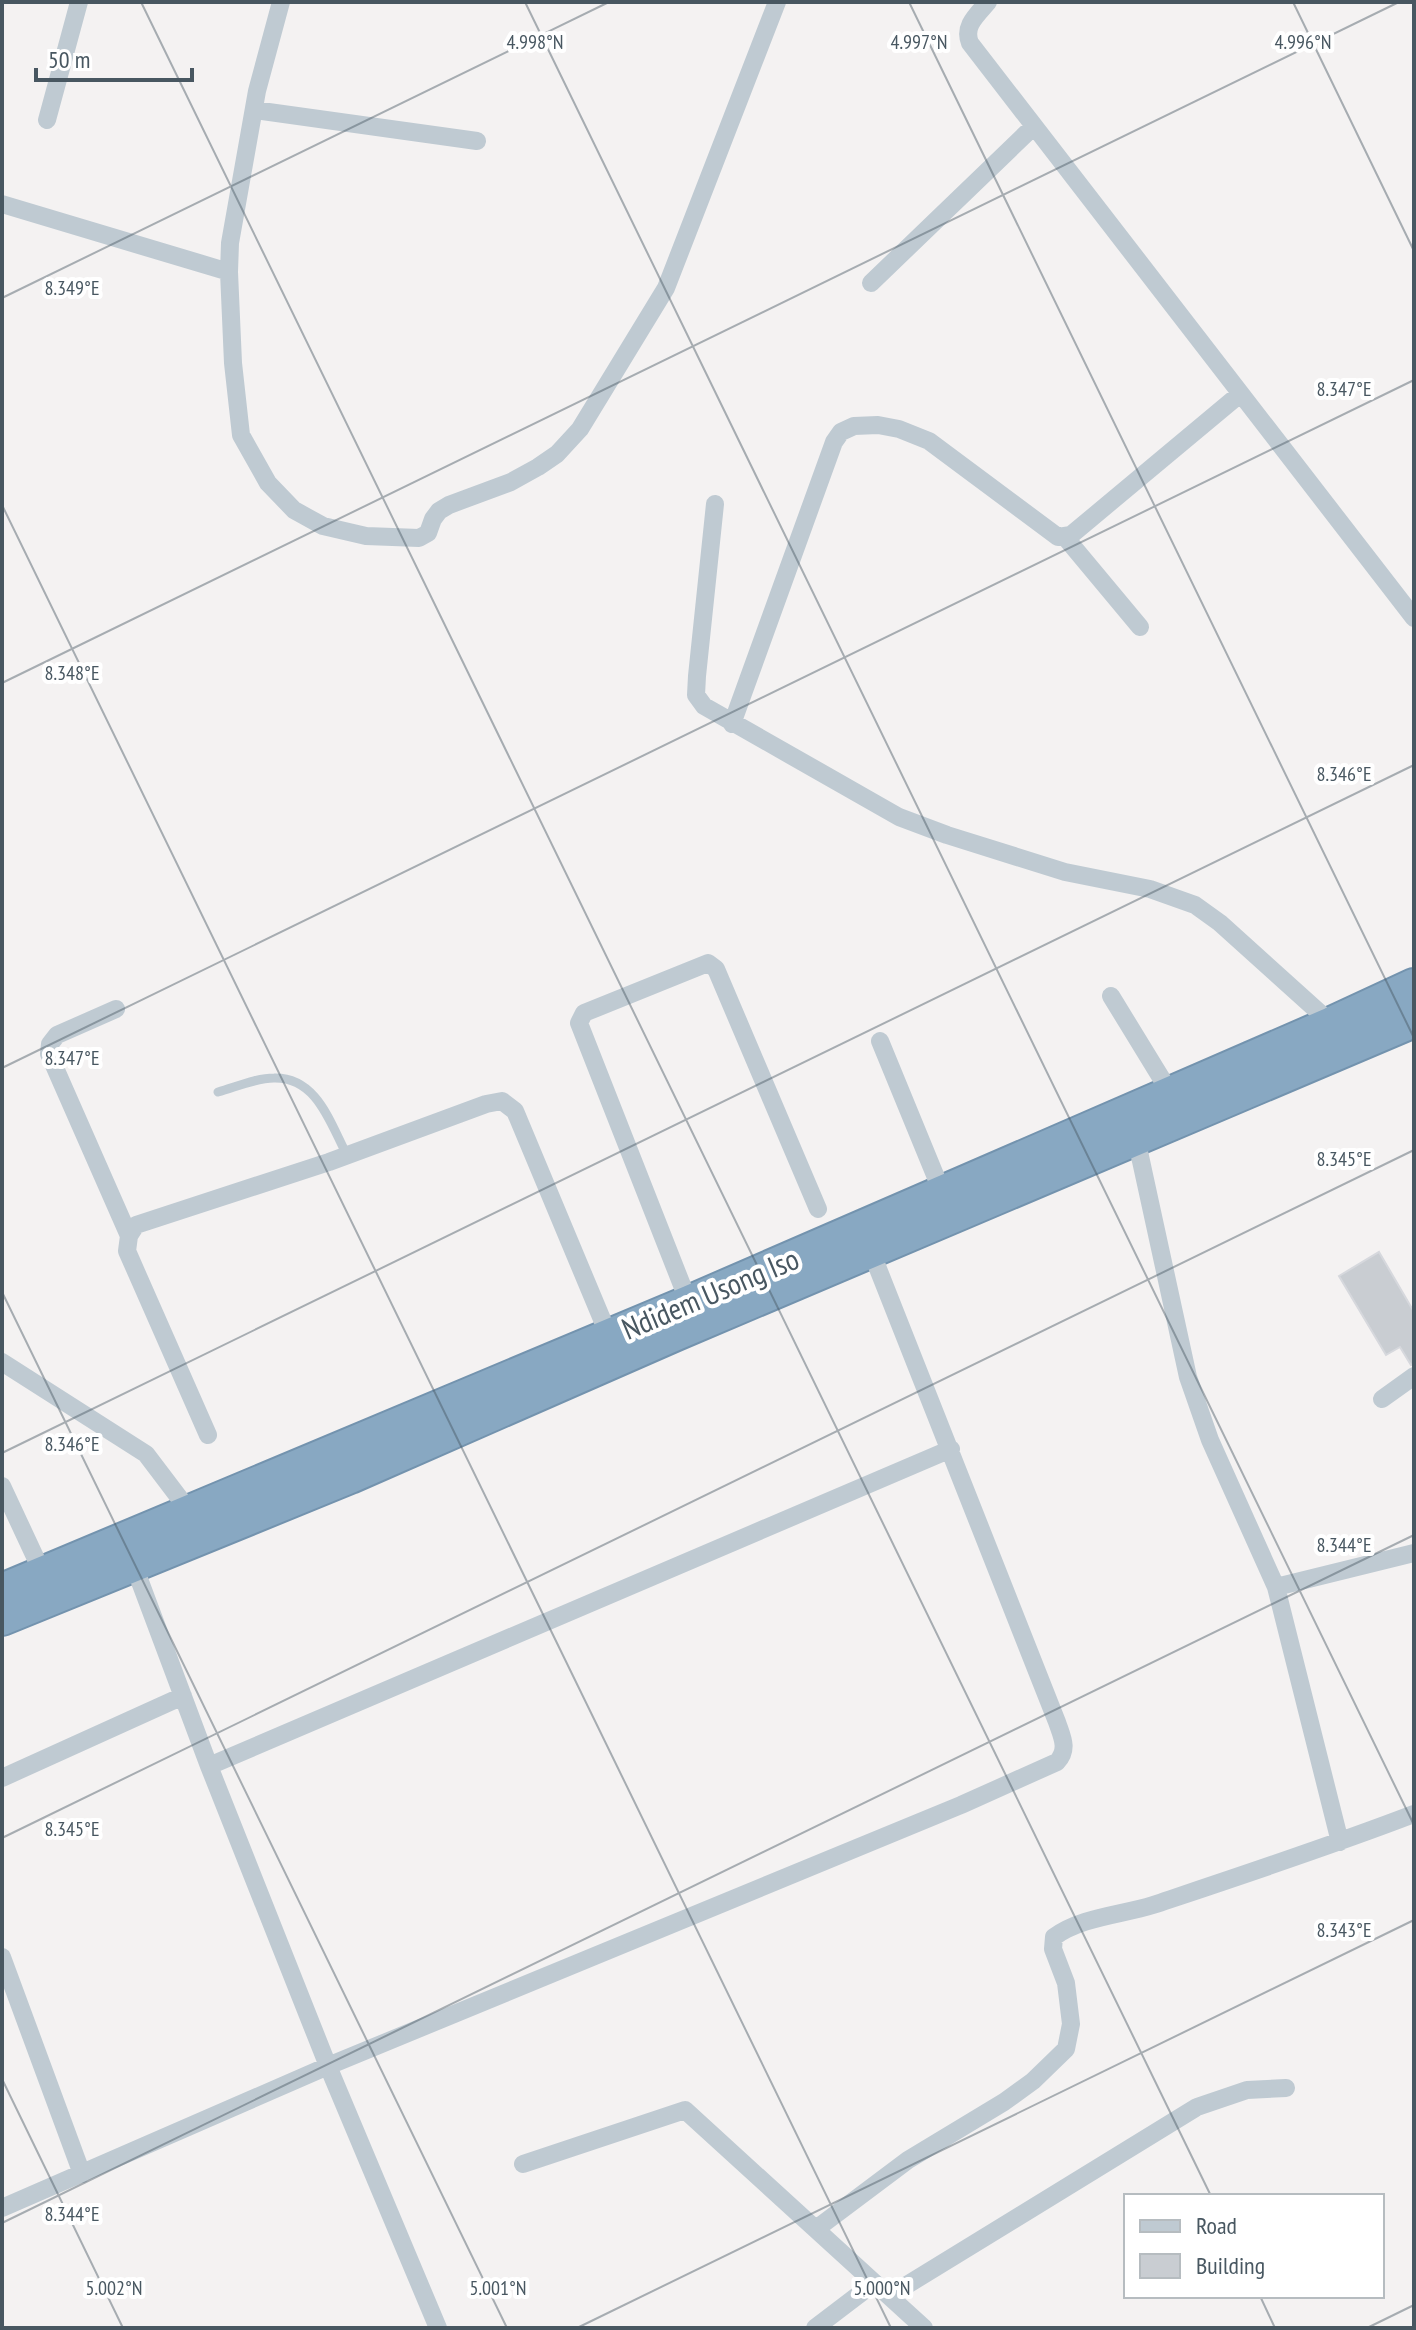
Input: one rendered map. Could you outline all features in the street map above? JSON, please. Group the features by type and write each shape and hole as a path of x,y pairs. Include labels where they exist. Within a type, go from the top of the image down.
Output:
{"highway":[{"name":"Ndidem Usong Iso","path":"2,1591 689,1303 1414,986"},
{"name":"Ndidem Usong Iso","path":"2,1618 350,1476 676,1333 1414,1020"}],"street":[{"path":"47,120 79,2"},
{"path":"281,2 254,110 230,243 233,363 241,435 268,483 294,510 323,526 366,536 419,538 428,533 439,511 511,482 538,467 557,454 580,429 666,288 777,2"},
{"path":"988,2 969,25 967,35 970,43 1414,618"},
{"path":"254,110 477,141"},
{"path":"871,283 1034,126"},
{"path":"2,204 229,272"},
{"path":"732,724 834,442 841,432 854,426 878,425 899,429 929,441 1058,537 1065,537 1240,394"},
{"path":"715,504 696,695 704,706 899,817 1065,872 1150,889 1195,905 1220,923 1332,1024"},
{"path":"1065,537 1140,627"},
{"path":"689,1303 579,1023 584,1013 708,963 716,969 818,1209"},
{"path":"1111,996 1171,1094"},
{"path":"116,1009 57,1035 50,1044 49,1054 129,1236"},
{"path":"880,1041 942,1192"},
{"path":"208,1435 127,1251 129,1236 136,1225 347,1155 486,1104 502,1101 515,1111 609,1336"},
{"path":"1136,1138 1188,1377 1210,1440 1276,1587 1340,1842"},
{"path":"2,2208 328,2066 947,1811 1057,1762 1062,1757 1064,1746 1057,1722 871,1251"},
{"path":"2,1362 146,1454 190,1512"},
{"path":"1382,1399 1414,1376"},
{"path":"209,1766 951,1449"},
{"path":"2,1486 43,1574"},
{"path":"1276,1587 1414,1553"},
{"path":"133,1563 209,1766 328,2066 438,2328"},
{"path":"2,1778 183,1696"},
{"path":"816,2229 908,2160 1004,2102 1033,2081 1066,2049 1071,2024 1066,1983 1053,1949 1054,1937 1066,1928 1148,1907 1414,1814"},
{"path":"2,1957 82,2174"},
{"path":"889,2296 1197,2107 1247,2090 1286,2088"},
{"path":"523,2164 685,2110 924,2328"},
{"path":"815,2328 874,2283"}],"lane":[{"path":"218,1092 271,1077 296,1080 317,1098 347,1155"}],"building":[{"path":"1379,1252 1414,1312 1414,1364 1411,1365 1400,1347 1386,1355 1339,1276"}]}
